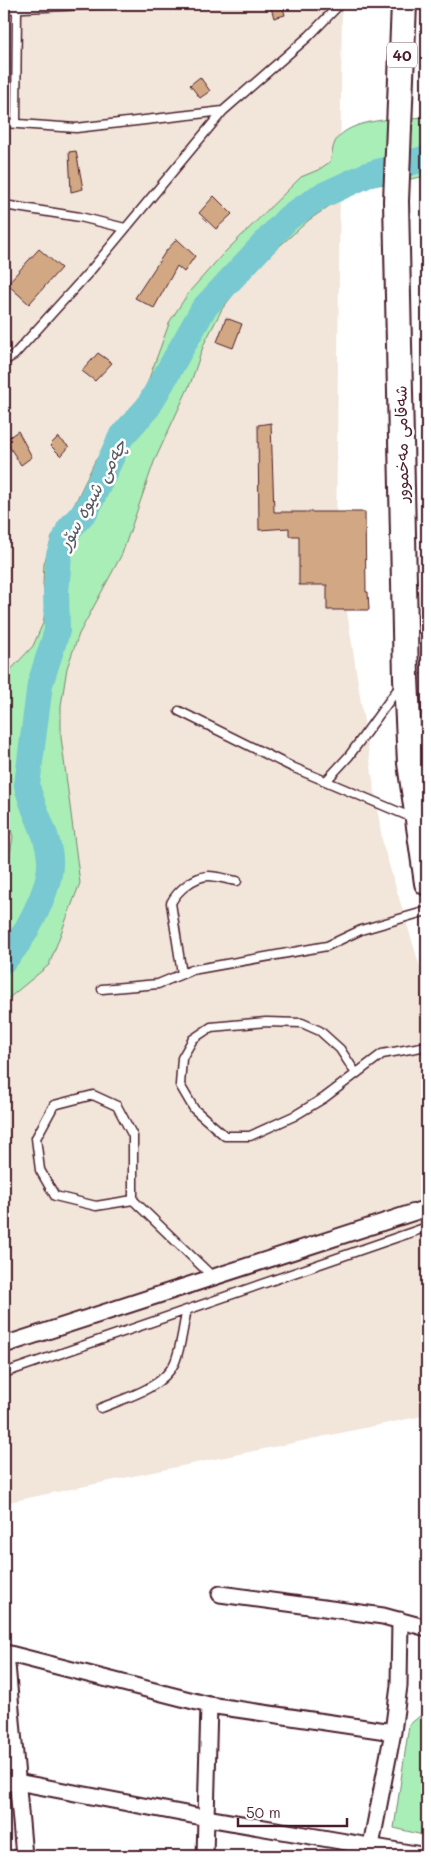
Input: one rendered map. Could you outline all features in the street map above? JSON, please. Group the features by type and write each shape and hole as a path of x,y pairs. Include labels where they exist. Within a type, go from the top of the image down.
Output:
{"highway":[{"name":"شەقامی مەخموور","path":"404,4 396,201 406,678 410,763 427,883"}],"street":[{"path":"4,1345 427,1208"},
{"path":"220,1594 400,1620 427,1628"},
{"path":"371,1852 393,1732 399,1686 400,1620"},
{"path":"24,1856 10,1782 6,1653 209,1704 393,1732"},
{"path":"205,1856 209,1704"},
{"path":"10,1782 207,1818 371,1852 427,1856"}],"lane":[{"path":"4,9 17,6 104,4"},
{"path":"4,361 14,355 125,228 223,111 309,36 340,4"},
{"path":"16,124 17,6"},
{"path":"4,123 76,128 223,111"},
{"path":"4,205 80,217 125,228"},
{"path":"326,782 349,756 406,678"},
{"path":"179,711 326,782 417,819"},
{"path":"182,974 171,903 176,893 187,885 208,876 237,881"},
{"path":"102,989 158,984 192,970 327,946 361,930 427,911"},
{"path":"355,1072 340,1049 320,1031 302,1023 266,1022 211,1028 193,1038 182,1058 180,1085 194,1109 225,1136 250,1136 301,1112 324,1098 355,1072 382,1054 427,1046"},
{"path":"133,1200 96,1206 55,1196 40,1170 36,1138 54,1106 93,1095 118,1106 133,1136 133,1200 213,1277"},
{"path":"4,1373 427,1227"},
{"path":"101,1408 147,1389 164,1376 174,1363 187,1310"}],"shaded area":[{"path":"4,4 342,4 336,540 383,845 427,990 427,1415 4,1503"}],"green space":[{"path":"427,117 427,176 362,188 338,200 309,220 274,251 240,286 222,309 204,344 191,382 154,462 122,554 79,634 67,668 61,706 61,737 80,883 49,965 4,1002 4,888 13,837 4,804 4,677 33,646 43,623 46,606 43,584 44,564 52,537 69,516 95,461 135,407 147,384 170,321 189,292 222,255 301,177 318,170 330,162 334,144 342,134 351,128 376,121"},
{"path":"427,1710 427,1836 394,1828 409,1725"}],"building":[{"path":"270,4 282,4 285,15 274,18"},
{"path":"200,77 210,91 200,98 190,85"},
{"path":"76,151 83,189 71,192 69,152"},
{"path":"214,196 232,214 216,229 199,213"},
{"path":"177,239 195,256 184,272 177,266 154,308 135,298 166,251"},
{"path":"39,249 61,268 29,304 7,284"},
{"path":"226,318 242,324 233,348 217,342"},
{"path":"98,353 112,363 95,381 82,371"},
{"path":"271,423 274,512 365,512 366,592 368,592 369,610 327,610 327,585 299,585 299,536 289,536 289,528 259,530 258,425"},
{"path":"18,431 32,457 21,465 5,440"},
{"path":"58,437 69,447 61,456 50,445"}],"waterway":[{"name":"چەمی شیوە سۆر","path":"4,960 28,927 42,898 49,871 49,849 27,785 40,684 57,631 56,592 59,555 69,529 87,509 121,437 148,407 204,308 288,218 319,197 367,175 427,158"}]}
